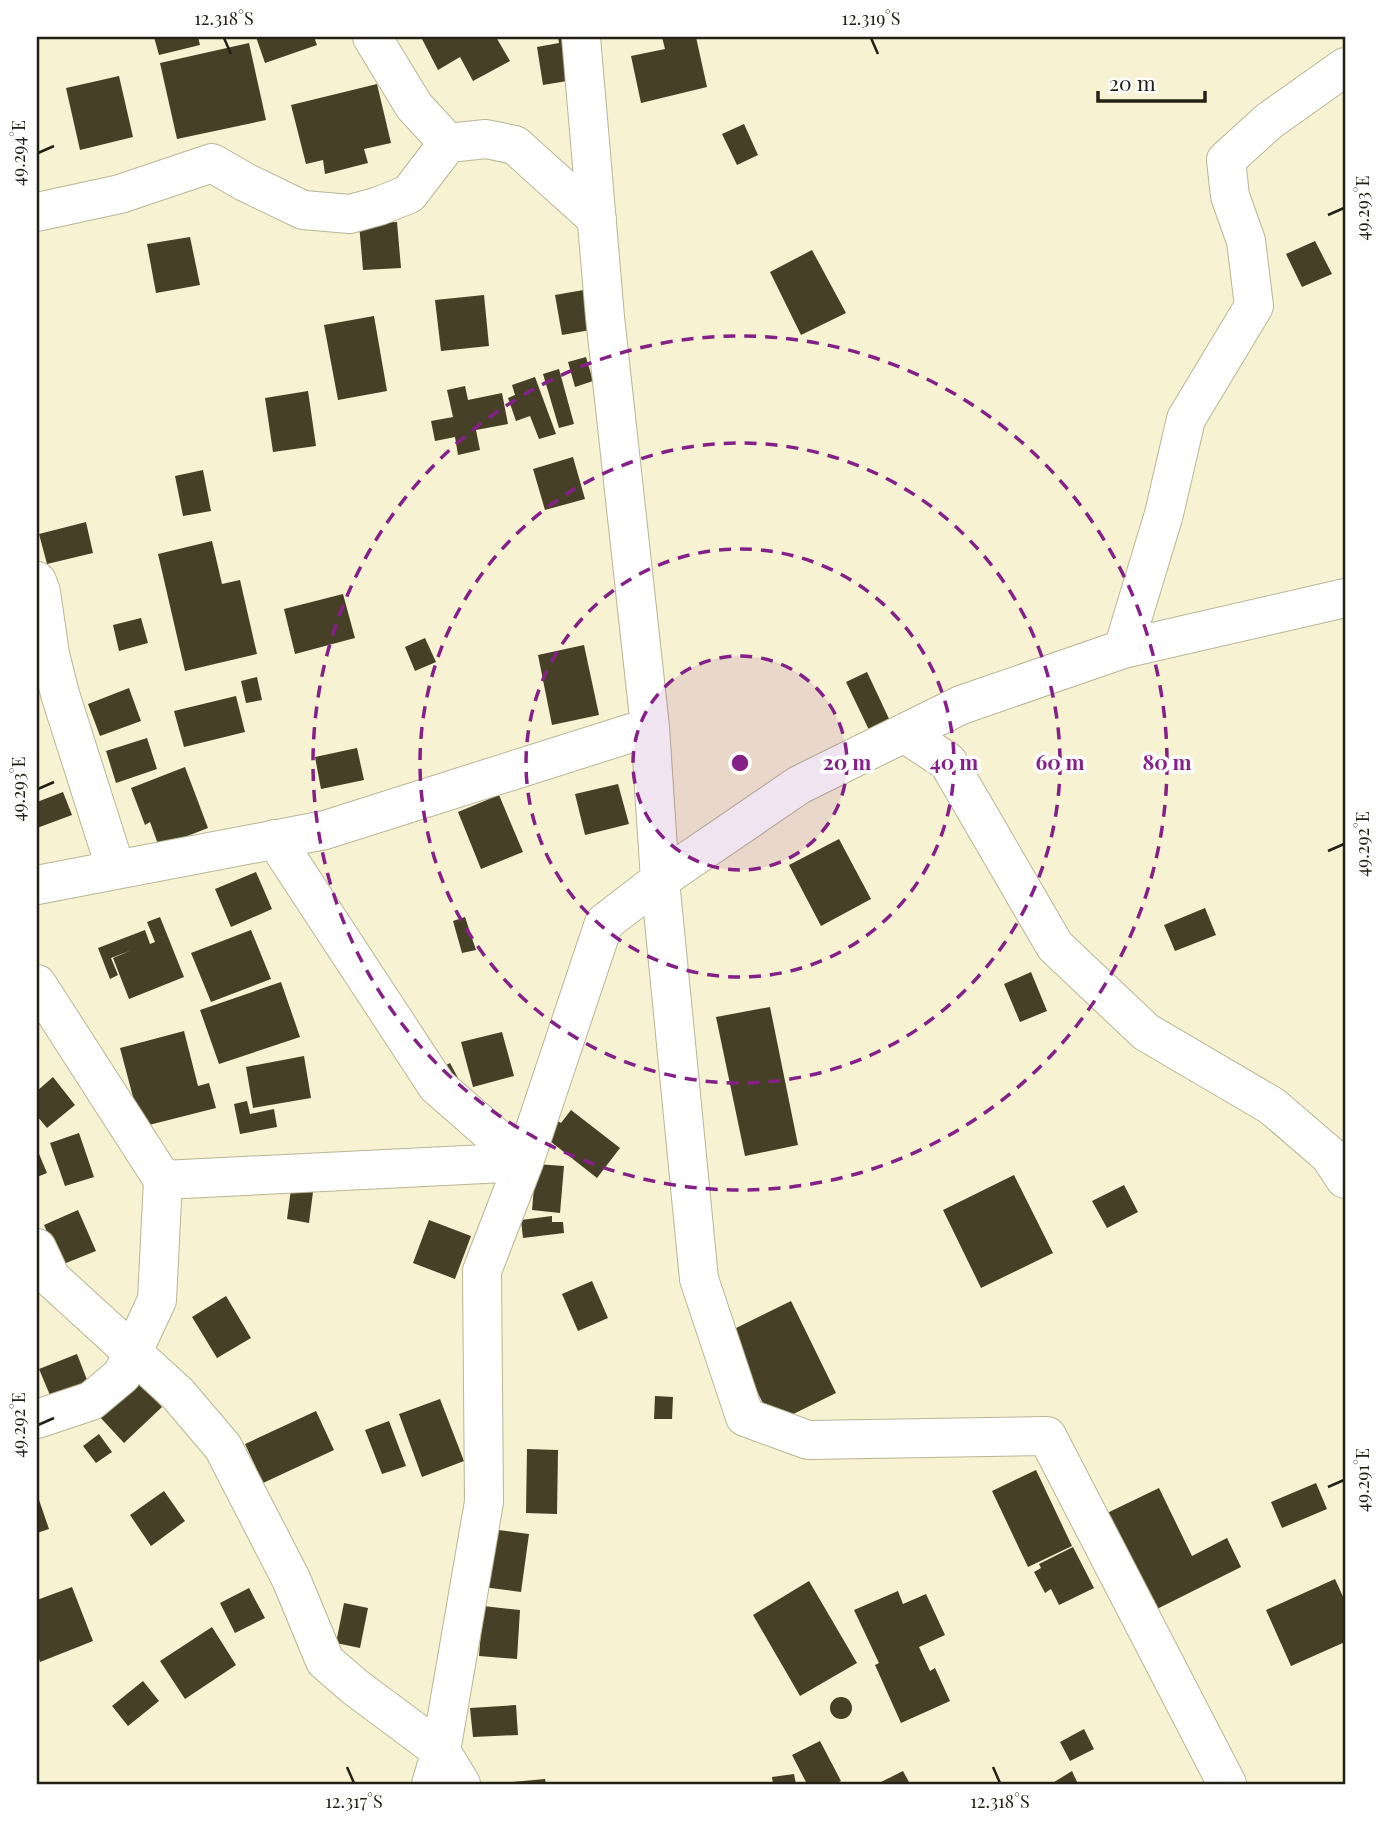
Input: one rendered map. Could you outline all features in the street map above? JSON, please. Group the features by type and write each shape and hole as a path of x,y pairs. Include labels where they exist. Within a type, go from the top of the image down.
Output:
{"street":[{"path":"372,37 414,106 448,143"},
{"path":"581,37 605,317 650,727 660,880 699,1279 745,1417 808,1440 1047,1436 1227,1784"},
{"path":"1338,37 1345,60"},
{"path":"1123,649 1164,514 1186,419 1254,306 1246,241 1230,196 1226,160 1269,121 1345,68"},
{"path":"37,212 120,194 212,163 303,210 350,214 409,194 448,143 486,139 515,145 597,219"},
{"path":"37,581 60,694 116,870"},
{"path":"436,1768 484,1502 482,1271 524,1162 604,923 660,880 799,785 961,705 1123,649 1345,598"},
{"path":"37,885 325,830 650,727"},
{"path":"904,733 948,762 1055,946 1146,1032 1272,1106 1329,1155 1345,1179"},
{"path":"275,839 437,1086 524,1162"},
{"path":"37,984 163,1181 158,1300 122,1375 90,1401 37,1419"},
{"path":"163,1181 524,1162"},
{"path":"37,1248 51,1278 178,1394 223,1447 292,1579 326,1661 436,1768 461,1784"}],"building":[{"path":"154,37 198,37 200,45 159,55"},
{"path":"256,37 314,37 317,45 265,63"},
{"path":"421,37 496,37 510,61 473,81 460,57 438,70"},
{"path":"558,37 567,37 573,80 543,85 537,47 559,43"},
{"path":"662,37 696,37 707,87 641,103 631,56 665,49"},
{"path":"249,43 266,120 177,139 160,63"},
{"path":"119,76 133,137 80,150 66,88"},
{"path":"377,84 391,143 364,149 368,163 325,174 323,160 306,164 291,105"},
{"path":"744,124 758,155 737,165 722,134"},
{"path":"397,222 401,268 363,270 359,224"},
{"path":"190,237 200,285 156,293 147,244"},
{"path":"1315,241 1332,274 1302,287 1286,254"},
{"path":"812,250 846,313 801,335 770,272"},
{"path":"589,289 596,329 562,335 555,295"},
{"path":"484,295 489,346 441,351 435,300"},
{"path":"374,316 387,391 338,400 324,325"},
{"path":"586,357 593,381 575,387 568,362"},
{"path":"559,369 574,424 559,428 543,374"},
{"path":"535,377 556,434 539,439 530,416 516,421 508,398 515,395 512,385"},
{"path":"465,386 468,400 502,393 508,424 476,430 480,450 458,455 455,437 435,441 431,421 453,417 447,390"},
{"path":"308,391 316,446 273,452 265,398"},
{"path":"573,457 585,499 545,510 533,469"},
{"path":"203,470 211,511 183,516 175,476"},
{"path":"86,522 93,553 47,564 39,534"},
{"path":"212,541 222,584 240,580 257,654 185,671 158,554"},
{"path":"343,594 355,638 295,654 284,609"},
{"path":"141,618 148,643 119,651 113,625"},
{"path":"425,638 436,662 415,671 405,647"},
{"path":"584,645 599,715 552,725 538,655"},
{"path":"867,672 891,723 870,732 846,682"},
{"path":"257,677 262,700 246,703 241,681"},
{"path":"129,688 141,721 100,736 88,704"},
{"path":"236,696 245,732 184,747 174,711"},
{"path":"147,738 157,769 116,783 106,751"},
{"path":"357,748 364,780 321,789 315,757"},
{"path":"185,767 208,828 159,847 150,822 145,825 131,788"},
{"path":"618,784 629,824 585,835 575,794"},
{"path":"63,792 72,815 37,828 37,802"},
{"path":"499,795 523,852 481,869 458,812"},
{"path":"839,839 871,899 821,926 789,865"},
{"path":"256,872 272,909 231,927 215,889"},
{"path":"1205,908 1216,935 1175,951 1164,925"},
{"path":"160,917 184,977 129,999 113,958 132,950 111,958 118,975 110,979 98,948 145,930 150,944 155,942 147,922"},
{"path":"465,917 476,950 462,953 453,921"},
{"path":"251,930 271,979 211,1002 191,953"},
{"path":"1031,972 1047,1011 1020,1022 1004,984"},
{"path":"281,982 300,1037 219,1064 200,1010"},
{"path":"770,1007 798,1145 745,1156 716,1017"},
{"path":"184,1031 198,1086 209,1083 216,1108 141,1127 120,1048"},
{"path":"502,1032 514,1076 473,1087 461,1042"},
{"path":"304,1056 311,1098 253,1108 246,1067"},
{"path":"450,1063 458,1078 442,1086 435,1071"},
{"path":"53,1077 75,1105 47,1128 37,1116 37,1091"},
{"path":"247,1101 250,1114 274,1109 277,1127 240,1134 234,1104"},
{"path":"571,1110 620,1148 597,1178 541,1134 553,1118 561,1123"},
{"path":"79,1133 94,1177 65,1186 50,1143"},
{"path":"37,1149 47,1173 37,1177"},
{"path":"536,1164 564,1166 560,1213 532,1210"},
{"path":"1014,1175 1053,1253 981,1288 943,1210"},
{"path":"1124,1185 1138,1212 1107,1228 1092,1201"},
{"path":"291,1189 313,1192 309,1223 287,1219"},
{"path":"78,1210 96,1251 61,1265 44,1225"},
{"path":"552,1216 552,1222 563,1222 564,1233 523,1238 521,1220"},
{"path":"429,1220 471,1236 455,1279 413,1263"},
{"path":"592,1281 608,1318 578,1331 562,1294"},
{"path":"226,1296 251,1338 217,1358 192,1317"},
{"path":"791,1301 836,1393 773,1424 728,1332"},
{"path":"77,1354 89,1385 52,1400 39,1369"},
{"path":"137,1381 162,1407 124,1443 99,1416"},
{"path":"655,1396 673,1397 672,1419 654,1419"},
{"path":"440,1399 464,1461 422,1477 399,1414"},
{"path":"316,1411 334,1450 263,1483 245,1444"},
{"path":"389,1421 406,1466 382,1474 365,1430"},
{"path":"99,1434 112,1452 96,1463 83,1446"},
{"path":"527,1449 558,1450 557,1514 526,1513"},
{"path":"1036,1470 1072,1546 1028,1567 992,1491"},
{"path":"1316,1483 1327,1509 1282,1528 1271,1502"},
{"path":"1159,1488 1192,1556 1227,1538 1241,1567 1153,1611 1105,1514"},
{"path":"164,1491 185,1521 151,1546 130,1515"},
{"path":"37,1494 49,1529 37,1533"},
{"path":"491,1529 529,1534 521,1592 483,1587"},
{"path":"1073,1547 1094,1588 1059,1605 1051,1589 1045,1593 1034,1572 1041,1568 1039,1564"},
{"path":"1335,1579 1345,1601 1345,1642 1291,1666 1266,1610"},
{"path":"809,1581 857,1663 800,1696 753,1615"},
{"path":"72,1587 93,1641 40,1662 37,1652 37,1600"},
{"path":"249,1588 265,1618 235,1633 220,1603"},
{"path":"898,1591 903,1604 926,1594 945,1635 919,1647 930,1671 935,1668 950,1701 901,1723 875,1665 879,1663 854,1610"},
{"path":"344,1603 368,1608 360,1648 336,1643"},
{"path":"483,1606 520,1610 517,1659 479,1656"},
{"path":"212,1627 236,1665 185,1699 160,1661"},
{"path":"143,1681 159,1701 128,1726 112,1706"},
{"path":"841,1697 849,1700 852,1708 849,1716 841,1719 833,1716 830,1708 833,1700"},
{"path":"516,1705 518,1735 473,1737 470,1708"},
{"path":"1084,1729 1094,1749 1070,1761 1060,1742"},
{"path":"820,1741 841,1781 834,1784 807,1784 792,1755"},
{"path":"903,1771 910,1784 877,1784"},
{"path":"1072,1771 1078,1784 1051,1784"},
{"path":"794,1774 796,1784 773,1784 772,1777"},
{"path":"545,1779 546,1784 512,1784 512,1782"}]}
